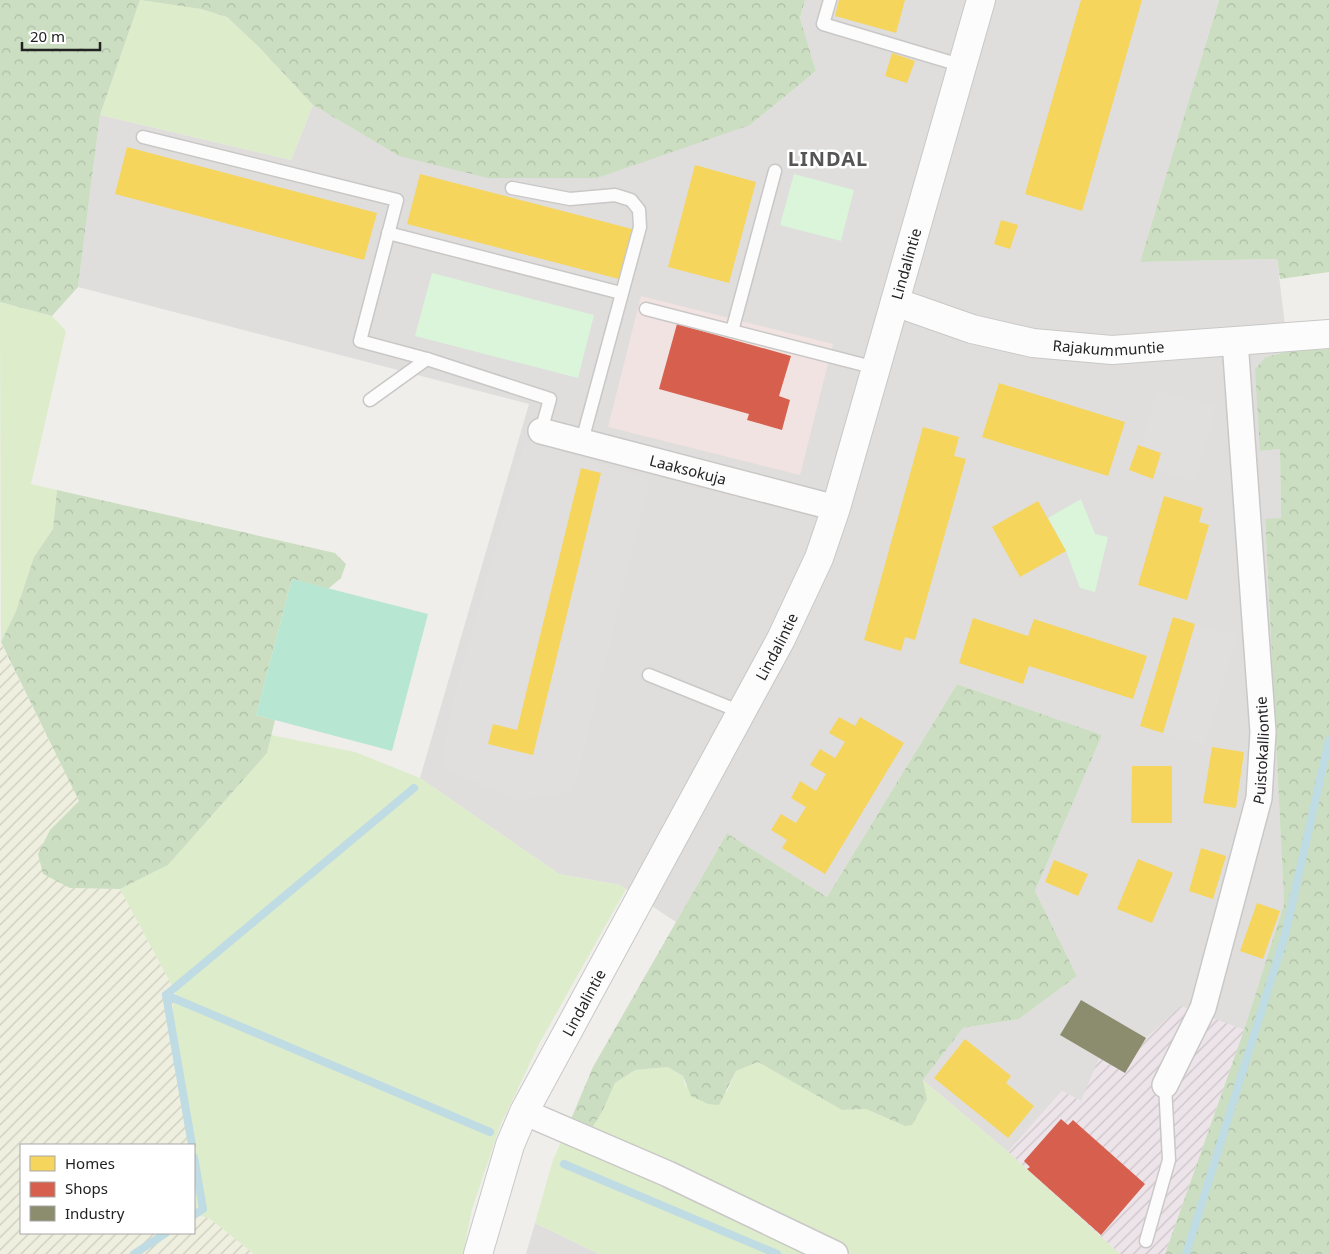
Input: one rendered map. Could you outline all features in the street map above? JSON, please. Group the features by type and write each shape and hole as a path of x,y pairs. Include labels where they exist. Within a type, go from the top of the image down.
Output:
{"street":[{"name":"Lindalintie","path":"478,1254 510,1145 524,1112 740,712 782,639 803,594 836,508 981,0"},
{"name":"Rajakummuntie","path":"895,302 972,329 1034,343 1112,350 1329,334"},
{"name":"Puistokalliontie","path":"1165,1086 1203,1008 1259,798 1263,732 1235,341"},
{"name":"Laaksokuja","path":"541,431 836,508"},
{"path":"524,1112 668,1174 835,1254"}],"lane":[{"path":"830,0 824,24 962,66"},
{"path":"143,137 397,200 360,341 427,359 550,399 541,431"},
{"path":"732,331 775,171"},
{"path":"512,188 570,199 615,195 631,200 639,210 640,227 582,441"},
{"path":"388,233 621,293"},
{"path":"646,308 876,368"},
{"path":"370,400 427,359"},
{"path":"649,675 740,712"},
{"path":"1146,1241 1169,1160 1165,1086"}],"shaded area":[{"path":"805,0 1219,0 1140,262 1277,259 1288,351 1266,357 1260,451 1280,449 1281,519 1265,519 1284,904 1244,1030 1181,1007 1146,1038 1125,1073 1081,1101 1062,1091 1008,1152 923,1080 963,1028 1019,1019 1077,976 1035,891 1102,735 957,684 827,897 727,833 676,922 620,885 559,874 420,778 529,404 78,287 100,115 291,160 313,105 399,156 750,125 816,71 800,18"},
{"path":"641,296 833,344 800,475 608,427"},
{"path":"1157,390 1216,407 1195,481 1136,464"},
{"path":"525,440 650,480 573,791 519,800 444,769 444,749 455,693"},
{"path":"1195,624 1237,636 1205,745 1163,733"},
{"path":"1181,1006 1244,1030 1165,1254 1120,1254 1008,1152 1062,1091 1081,1101 1099,1058 1125,1073 1146,1038"},
{"path":"535,1223 599,1254 526,1254"}],"green space":[{"path":"0,0 140,0 100,115 78,287 52,316 0,302"},
{"path":"140,0 201,9 227,17 258,46 313,105 291,160 100,115"},
{"path":"140,0 805,0 800,18 816,71 750,125 597,178 488,178 399,156 313,105 258,46 227,17 201,9"},
{"path":"1219,0 1329,0 1329,272 1280,279 1277,259 1140,262"},
{"path":"794,174 854,190 841,241 780,225"},
{"path":"432,273 594,315 578,378 415,336"},
{"path":"0,302 52,316 66,331 31,484 57,490 53,529 34,557 16,611 1,642"},
{"path":"1329,349 1329,1254 1165,1254 1244,1030 1284,904 1265,519 1281,518 1280,449 1260,451 1255,369 1266,357 1288,351"},
{"path":"57,490 335,553 346,564 341,578 328,589 292,579 256,715 275,720 267,753 168,865 120,889 70,888 43,874 38,854 50,830 79,801 1,642 16,611 34,557 53,529"},
{"path":"1081,499 1095,534 1108,537 1095,592 1080,588 1066,551 1048,518"},
{"path":"292,579 428,614 392,751 256,715"},
{"path":"0,641 79,801 50,830 38,854 70,888 120,889 176,993 171,1016 190,1144 20,1144 20,1234 195,1234 195,1214 209,1218 254,1254 0,1254"},
{"path":"957,684 1102,735 1035,891 1077,976 1019,1019 963,1028 923,1080 927,1099 912,1125 905,1126 866,1109 842,1110 758,1062 736,1071 719,1105 708,1104 691,1096 683,1076 668,1067 635,1070 615,1083 603,1110 591,1130 568,1126 593,1067 727,833 827,897"},
{"path":"271,735 355,752 420,778 559,874 620,885 626,889 539,1044 500,1126 472,1209 463,1254 254,1254 209,1218 195,1214 195,1144 190,1144 171,1016 176,993 120,889 168,865 267,753"},
{"path":"758,1062 842,1110 866,1109 905,1126 912,1124 927,1099 923,1080 1008,1152 1120,1254 599,1254 535,1223 553,1160 568,1126 603,1110 615,1083 635,1070 668,1067 683,1076 685,1086 727,1092 736,1071"}],"building: Homes":[{"path":"839,0 905,0 896,33 835,16"},
{"path":"1081,0 1142,0 1082,211 1025,194"},
{"path":"892,53 915,61 907,83 885,76"},
{"path":"127,147 377,213 364,260 115,194"},
{"path":"695,165 756,182 729,283 668,267"},
{"path":"420,174 632,229 619,279 407,224"},
{"path":"1001,220 1018,225 1010,249 994,244"},
{"path":"999,383 1125,422 1108,476 982,437"},
{"path":"923,427 959,437 954,456 966,459 915,640 905,637 901,651 864,640"},
{"path":"1138,445 1161,453 1153,479 1129,470"},
{"path":"581,468 601,473 533,755 488,744 493,724 517,730"},
{"path":"1164,496 1203,508 1199,522 1209,525 1187,600 1138,585"},
{"path":"1038,501 1066,551 1020,577 992,527"},
{"path":"1173,617 1195,624 1163,733 1140,726"},
{"path":"973,618 1028,636 1034,619 1147,656 1133,699 1029,666 1023,684 959,663"},
{"path":"839,717 855,726 860,717 904,743 825,874 782,848 787,840 771,830 781,814 796,823 806,807 791,798 800,781 816,791 826,774 810,765 820,749 835,758 845,742 829,733"},
{"path":"1212,747 1244,752 1236,808 1203,803"},
{"path":"1132,766 1172,766 1172,823 1131,823"},
{"path":"1201,848 1226,856 1213,899 1189,891"},
{"path":"1138,859 1173,873 1152,923 1117,909"},
{"path":"1054,860 1088,874 1078,896 1045,882"},
{"path":"1257,903 1280,911 1263,959 1240,951"},
{"path":"965,1039 1011,1076 1006,1083 1034,1106 1008,1138 934,1078"}],"building: Shops":[{"path":"677,324 791,356 779,396 790,400 782,430 747,420 749,414 659,389"},
{"path":"1061,1119 1068,1125 1073,1120 1145,1184 1101,1235 1027,1169 1030,1167 1024,1161"}],"building: Industry":[{"path":"1081,1000 1146,1038 1125,1073 1060,1035"}],"waterway":[{"path":"1186,1254 1285,935 1329,740"},
{"path":"166,995 414,788"},
{"path":"192,1144 166,995 490,1132"},
{"path":"195,1163 203,1209 195,1214"},
{"path":"564,1164 777,1254"},
{"path":"134,1254 164,1234"}],"district":[{"name":"LINDAL","path":"828,158"}]}
